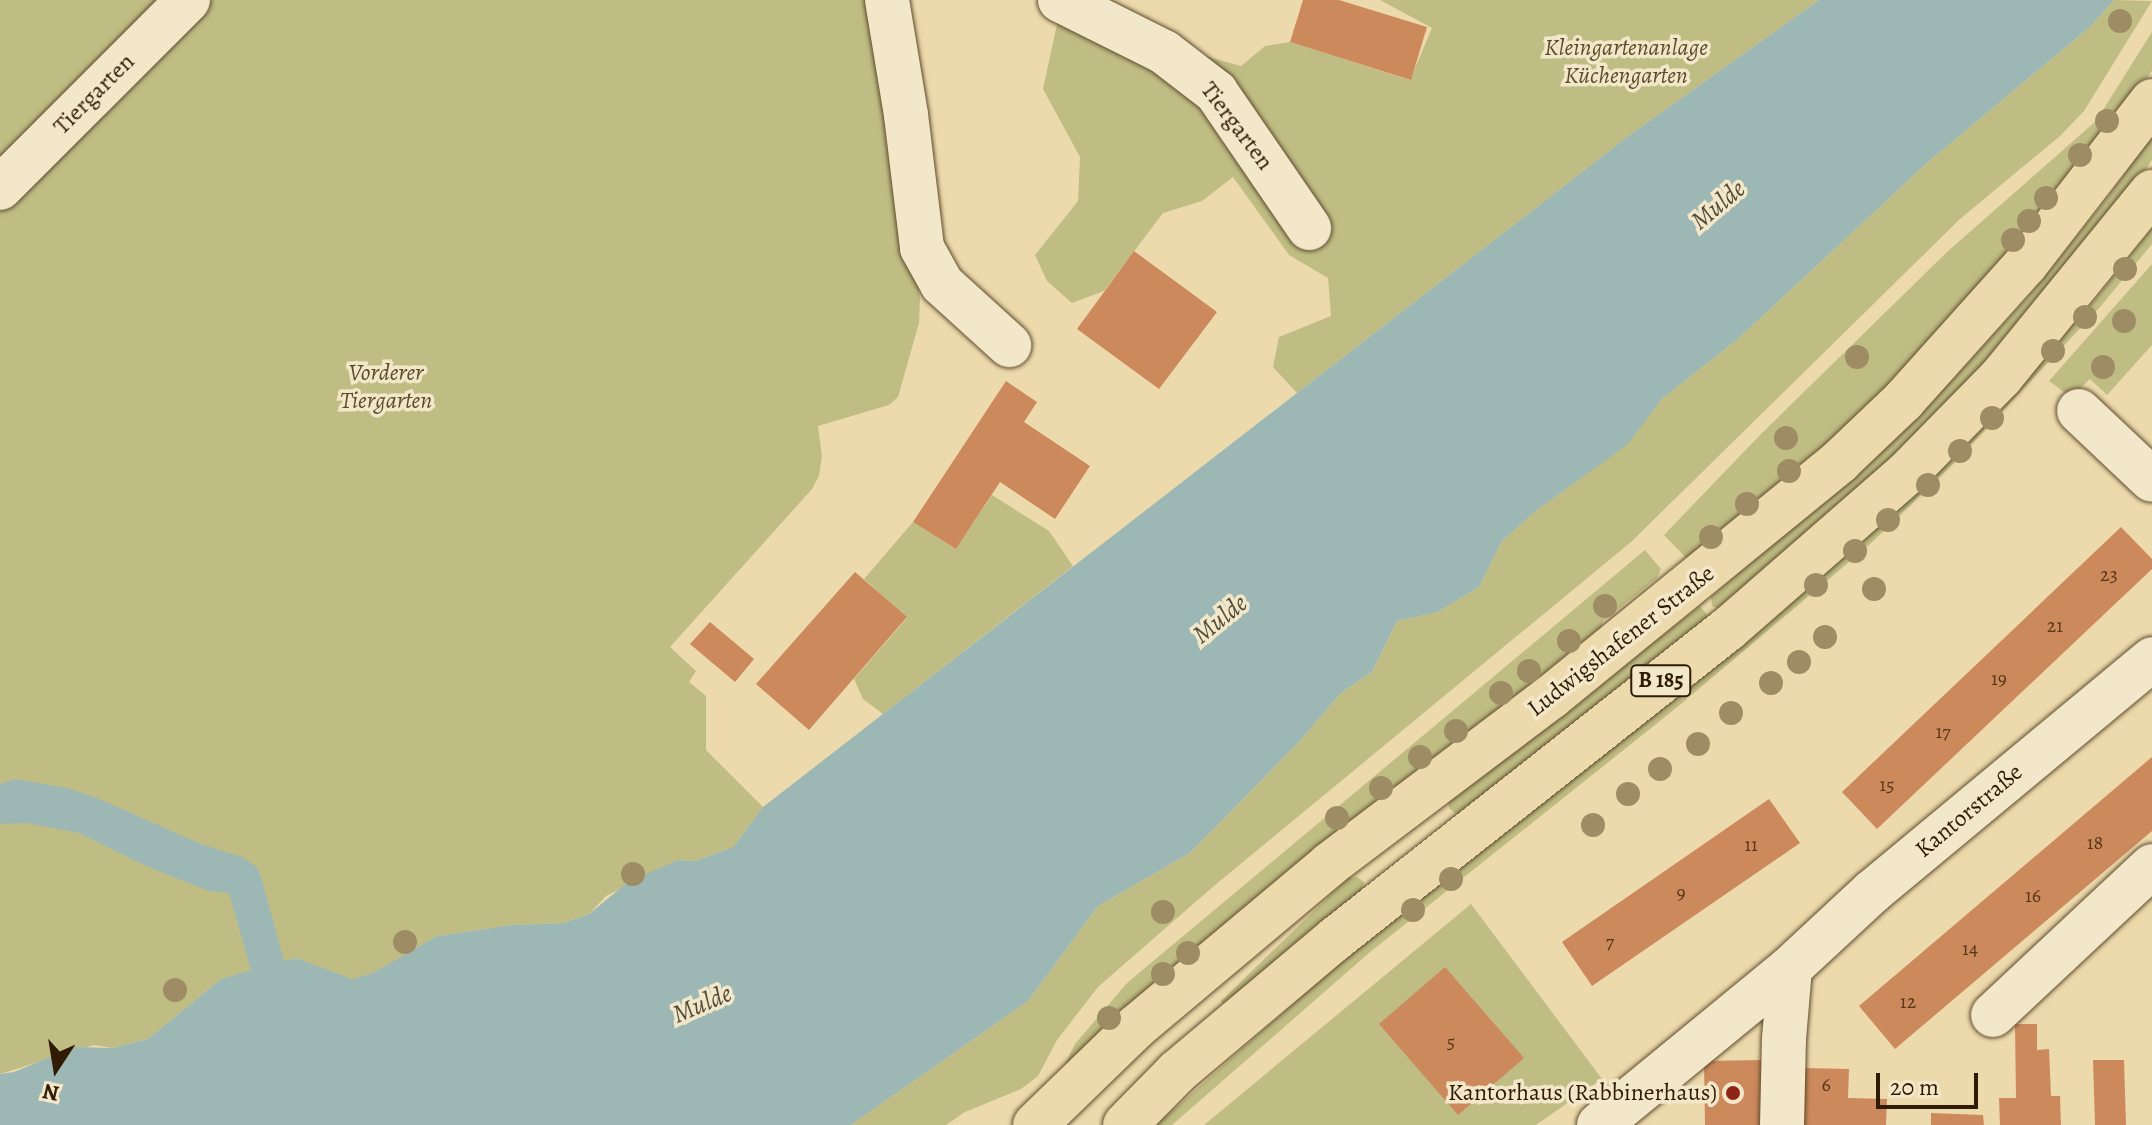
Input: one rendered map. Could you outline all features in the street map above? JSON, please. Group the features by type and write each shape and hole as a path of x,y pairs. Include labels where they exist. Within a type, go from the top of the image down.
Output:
{"main road":[{"name":"Ludwigshafener Straße","path":"1035,1125 1136,1027 1330,864 1551,697 1840,461 1903,401 2026,264 2152,101"},
{"name":"B 185","path":"1125,1125 1177,1072 1335,939 1728,629 1896,483 2001,377 2152,192"}],"street":[{"path":"887,0 906,115 922,248 942,284 1009,345"},
{"name":"Tiergarten","path":"1060,0 1164,52 1216,92 1309,228"},
{"name":"Tiergarten","path":"0,188 172,7"},
{"path":"2079,411 2152,480"},
{"name":"Kantorstraße","path":"1599,1125 1790,968 1873,891 2152,659"},
{"path":"1993,1015 2152,866"},
{"path":"1782,1125 1790,968"}],"green space":[{"name":"Vorderer Tiergarten","path":"0,0 877,0 920,298 919,323 898,397 889,405 818,426 822,456 819,476 812,489 670,647 696,671 689,682 706,696 706,750 763,807 733,847 695,861 678,860 606,896 589,914 563,923 512,925 437,936 373,974 352,980 296,958 221,979 148,1039 112,1048 94,1045 0,1074"},
{"name":"Kleingartenanlage Küchengarten","path":"1380,0 1819,0 1631,134 1297,393 1273,367 1279,337 1331,316 1328,278 1289,255 1233,177 1202,201 1163,213 1104,291 1072,303 1047,281 1035,255 1078,201 1080,157 1043,89 1059,15 1241,66 1265,46 1290,42 1410,80 1432,28"},
{"path":"2114,0 2152,1 2084,111 2060,136 1960,219 1631,542 1215,885 1098,987 1057,1040 1038,1076 1021,1089 965,1112 946,1125 851,1125 1028,1001 1098,906 1190,853 1297,744 1341,693 1372,672 1397,621 1438,612 1479,587 1502,541 1537,510 1626,445 1662,399 1739,338 1927,163 2091,26"},
{"path":"2152,32 2152,71 2041,220 1842,435 1692,564 1664,535 1761,434 1947,252 2096,121"},
{"path":"2152,135 2152,160 2123,201 2038,305 1903,453 1719,609 1712,606 1711,597 1892,441 1951,381 2028,297 2109,196"},
{"path":"2152,228 2152,244 2101,306 1950,467 1868,546 1675,709 1369,953 1172,1125 1156,1125 1362,943 1944,462 2094,301"},
{"path":"2152,264 2152,345 2107,395 2090,379 2071,397 2049,381"},
{"path":"992,495 1049,531 1073,566 883,714 863,699 854,679 907,618 864,579 913,522 956,549"},
{"path":"1645,550 1661,569 1657,578 1603,621 1597,640 1063,1068 1075,1044 1127,983"},
{"path":"1700,606 1709,617 1463,813 1456,814 1449,808 1448,800"},
{"path":"1357,877 1364,882 1360,897 1227,1009 1221,1001 1348,878"},
{"path":"1471,904 1602,1079 1536,1125 1204,1125"}],"water":[{"name":"Mulde","path":"1819,0 2114,0 2091,26 1927,163 1739,338 1662,399 1627,445 1537,510 1502,541 1479,587 1438,612 1397,621 1372,672 1341,693 1297,744 1190,853 1098,906 1028,1001 851,1125 0,1125 0,1074 14,1072 75,1047 112,1048 148,1039 221,979 251,970 229,893 209,891 146,866 79,833 27,823 0,824 0,784 15,779 67,788 201,844 242,857 257,867 284,961 296,958 352,979 373,973 437,936 512,925 563,923 589,914 628,882 678,860 695,861 733,847 763,807 1631,134"}],"building":[{"path":"1303,0 1339,0 1427,27 1411,80 1290,42"},
{"path":"1134,251 1217,312 1159,389 1077,329"},
{"path":"1006,381 1037,402 1024,422 1090,466 1055,519 1000,482 956,549 913,522"},
{"path":"2121,527 2152,559 2152,569 1877,829 1842,792"},
{"path":"855,572 907,617 809,730 756,684"},
{"path":"710,622 754,659 735,682 690,644"},
{"path":"2152,757 2152,831 1895,1049 1859,1006"},
{"path":"1769,799 1800,843 1592,986 1562,942"},
{"path":"1445,967 1524,1058 1458,1115 1379,1024"},
{"path":"2015,1024 2037,1024 2037,1050 2049,1049 2051,1096 2060,1096 2061,1125 2000,1125 1999,1098 2016,1098"},
{"name":"Kantorhaus (Rabbinerhaus)","path":"1762,1060 1762,1125 1705,1125 1704,1061"},
{"path":"2093,1060 2124,1060 2126,1125 2095,1125"},
{"path":"1804,1068 1849,1069 1848,1098 1887,1099 1886,1125 1804,1125"},
{"path":"1931,1113 1983,1115 1984,1125 1931,1125"}],"place":[{"name":"Kantorhaus (Rabbinerhaus)","path":"1733,1093"}]}
